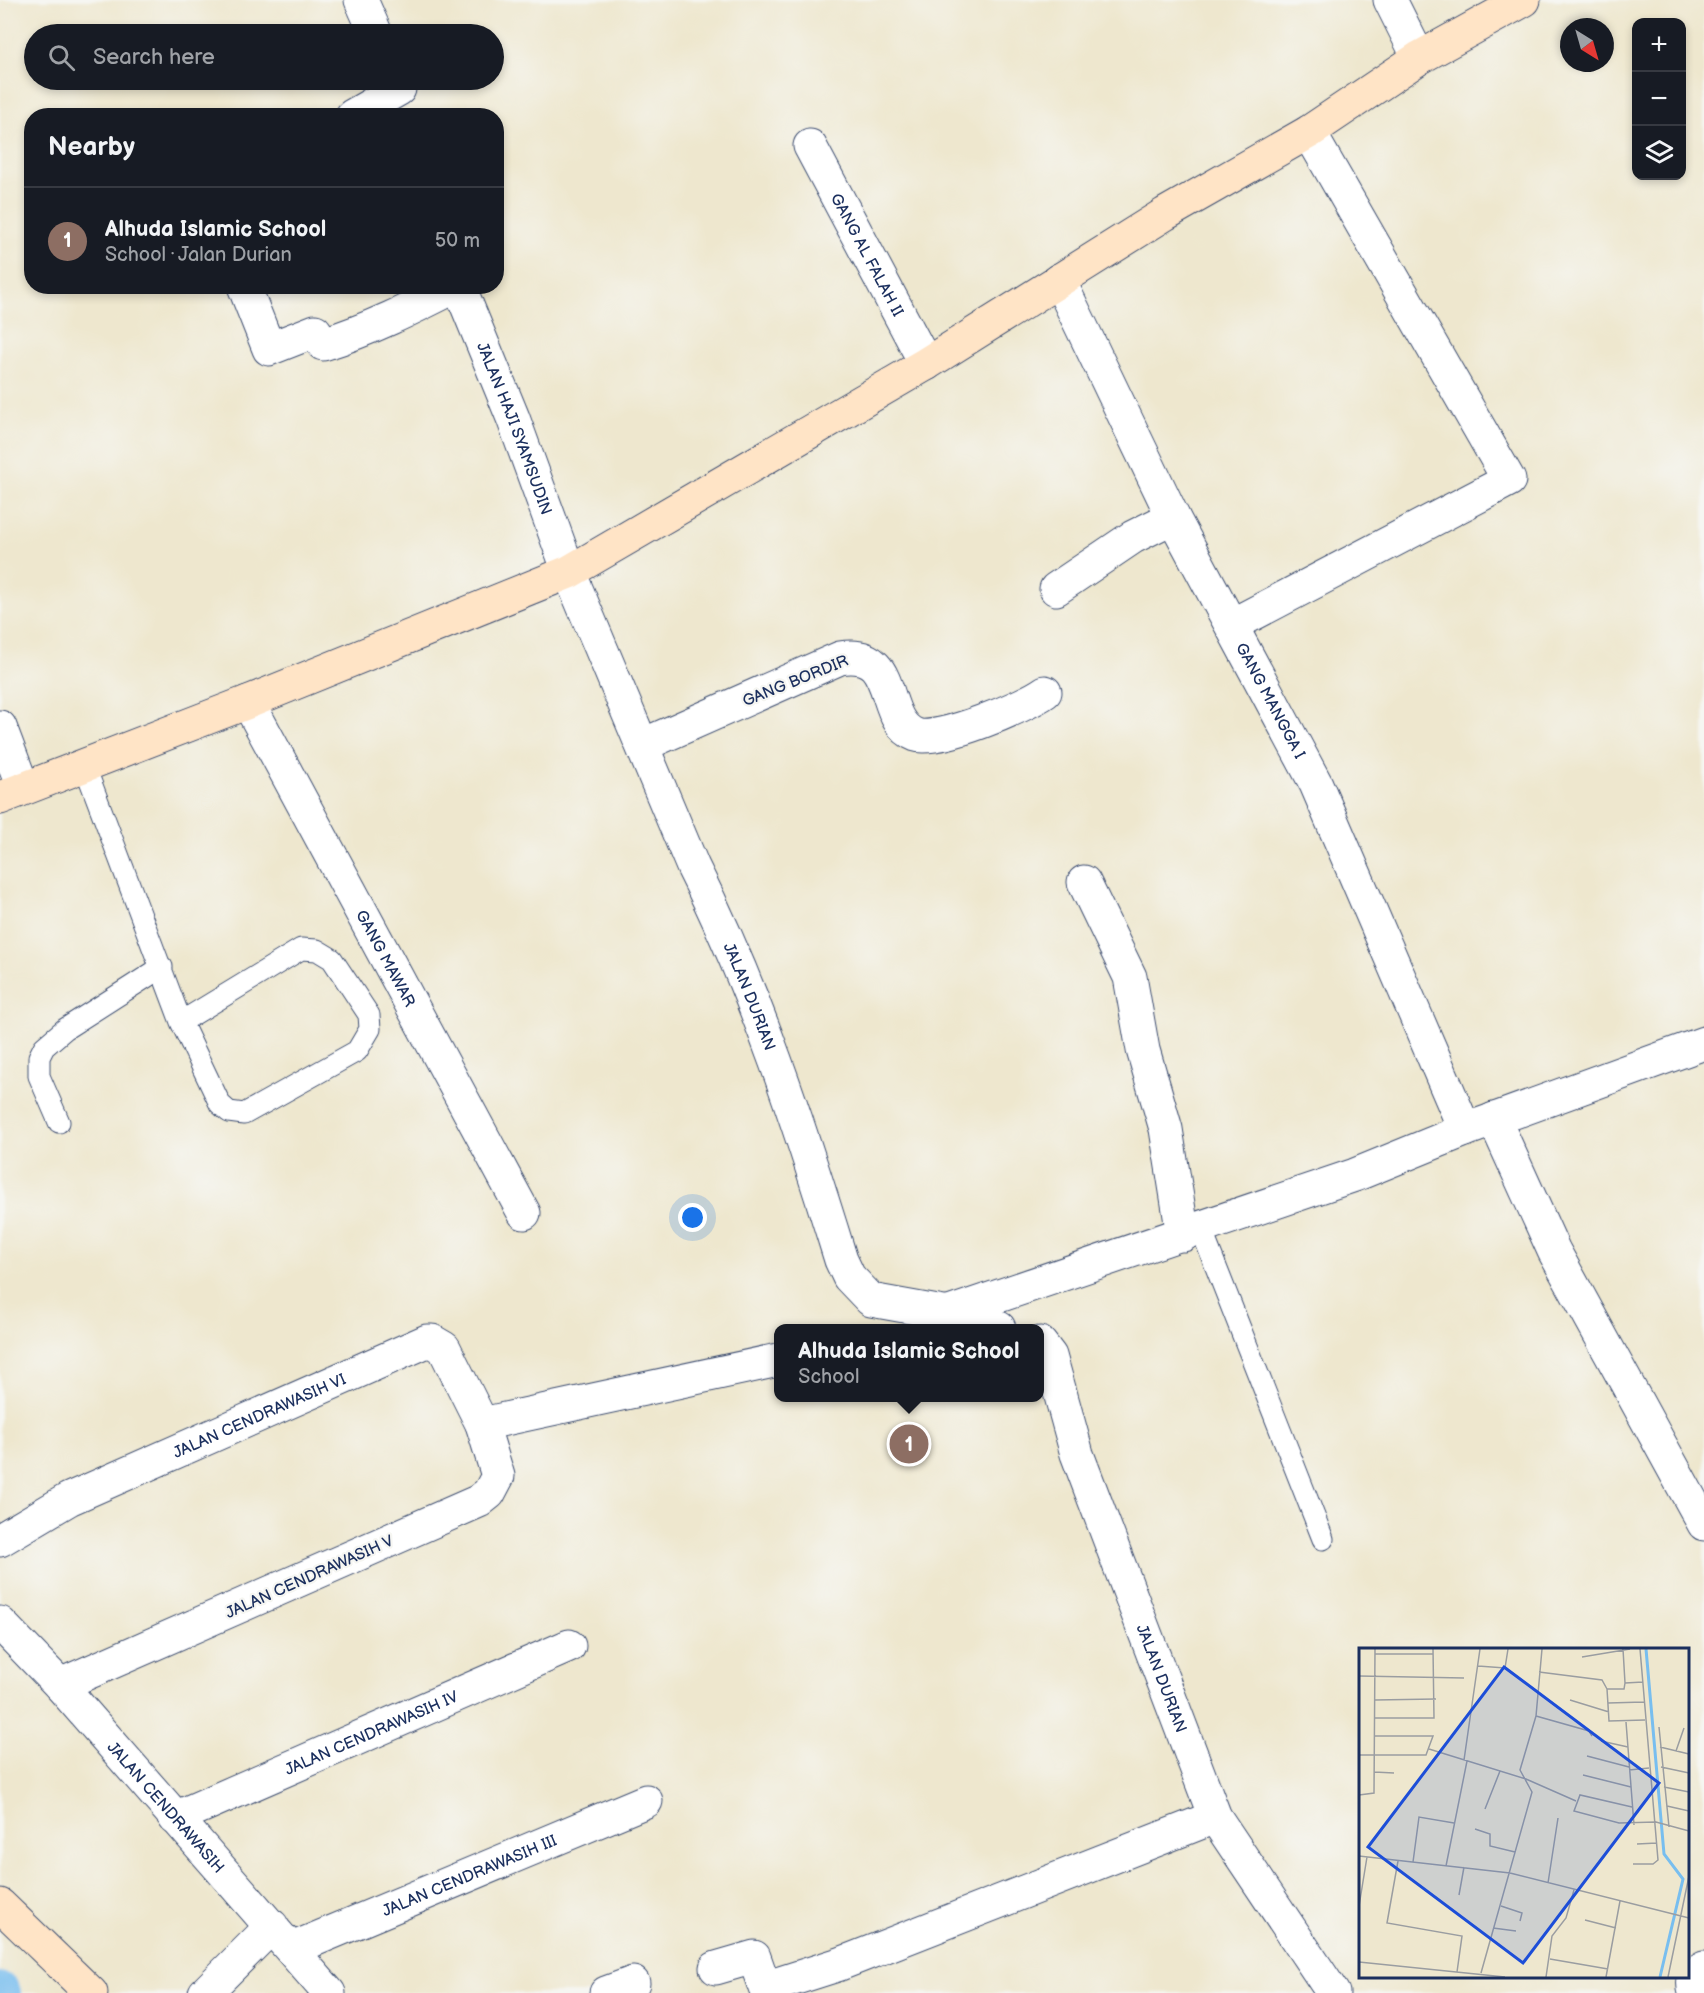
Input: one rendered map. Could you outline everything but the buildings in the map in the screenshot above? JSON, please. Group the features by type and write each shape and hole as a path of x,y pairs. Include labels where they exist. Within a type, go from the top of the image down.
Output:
{"street":[{"path":"361,0 372,24"},
{"path":"1390,0 1419,58"},
{"path":"0,727 12,793 86,767 569,572 926,364 1165,214 1309,132 1419,58 1524,0"},
{"path":"370,108 400,95"},
{"path":"1232,625 1509,480 1309,132"},
{"name":"GANG AL FALAH II","path":"810,146 926,364"},
{"name":"GANG MANGGA I","path":"1059,280 1173,517 1316,784 1479,1124 1554,1251 1704,1524"},
{"path":"247,294 269,349 315,330 323,344 337,340 399,315 441,294"},
{"name":"JALAN HAJI SYAMSUDIN","path":"460,294 513,418 569,572"},
{"path":"1056,589 1133,537 1173,517"},
{"name":"JALAN DURIAN","path":"569,572 693,867 712,905 797,1118 841,1260 849,1277 871,1300 949,1314 982,1324"},
{"name":"GANG BORDIR","path":"643,745 840,658 854,655 865,658 874,665 881,675 902,724 915,735 930,737 1009,713 1045,692"},
{"name":"GANG MAWAR","path":"248,702 524,1213"},
{"path":"1084,882 1130,977 1143,1050 1192,1232"},
{"path":"912,1324 949,1314 1355,1175 1479,1124 1704,1043"},
{"name":"JALAN CENDRAWASIH VI","path":"0,1540 69,1499 427,1341 432,1341 444,1348 482,1424"},
{"name":"JALAN DURIAN","path":"1044,1348 1050,1356 1077,1454 1215,1816 1333,1993"},
{"path":"482,1424 774,1361"},
{"name":"JALAN CENDRAWASIH V","path":"60,1685 479,1501 489,1493 498,1476 482,1424"},
{"name":"JALAN CENDRAWASIH","path":"0,1623 60,1685 329,1993"},
{"name":"JALAN CENDRAWASIH IV","path":"175,1818 569,1646"},
{"name":"JALAN CENDRAWASIH III","path":"282,1938 646,1801"},
{"path":"716,1968 754,1957 765,1988 851,1959 1215,1816"},
{"path":"0,1905 91,1993"},
{"path":"205,1993 282,1938"},
{"path":"1695,1993 1693,1982 1697,1971 1704,1968"}],"lane":[{"path":"86,767 181,1022 220,1104 236,1115 250,1110 357,1051 370,1029 369,1015 332,959 317,950 301,949 181,1022"},
{"path":"59,1122 39,1076 39,1057 44,1047 65,1029 162,967"},
{"path":"1192,1232 1323,1539"}],"place":[{"name":"Alhuda Islamic School","path":"909,1444"}]}
